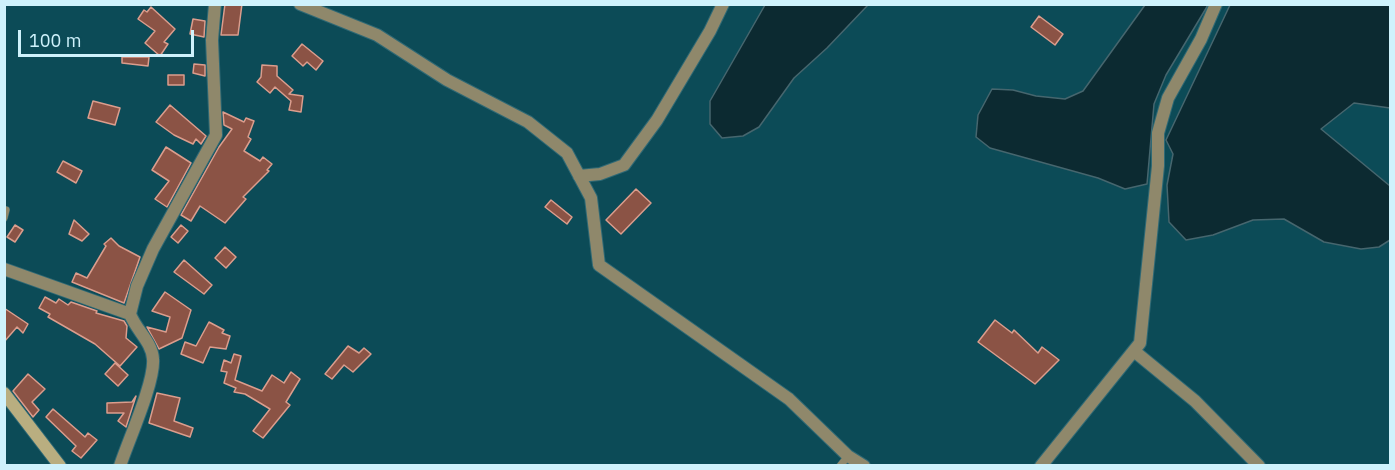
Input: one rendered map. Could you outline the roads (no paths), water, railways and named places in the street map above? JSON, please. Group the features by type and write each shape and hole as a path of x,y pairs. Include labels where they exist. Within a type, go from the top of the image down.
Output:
{"main road":[{"path":"4,393 60,465"}],"street":[{"path":"130,314 136,286 153,249 216,135 212,40 215,4"},
{"path":"300,4 377,35 447,80 528,122 567,153 591,198 599,265 789,399 844,460 864,465"},
{"path":"579,177 600,174 624,165 657,120 710,31 723,4"},
{"path":"1041,465 1140,343 1158,166 1158,133 1168,98 1201,39 1216,4"},
{"path":"4,269 130,314 149,345 153,359 145,396 120,465"},
{"path":"1134,351 1195,401 1259,465"}],"water":[{"path":"765,5 868,5 827,48 794,78 759,127 743,136 722,138 710,124 710,101"},
{"path":"1145,5 1208,5 1166,75 1154,104 1147,184 1125,189 1098,178 990,148 976,137 978,115 992,89 1013,90 1036,96 1065,99 1083,91"},
{"path":"1230,5 1390,5 1390,108 1354,103 1321,129 1390,186 1390,240 1379,247 1361,249 1324,242 1284,219 1253,220 1213,235 1186,240 1169,222 1167,185 1173,154 1166,140"}]}
